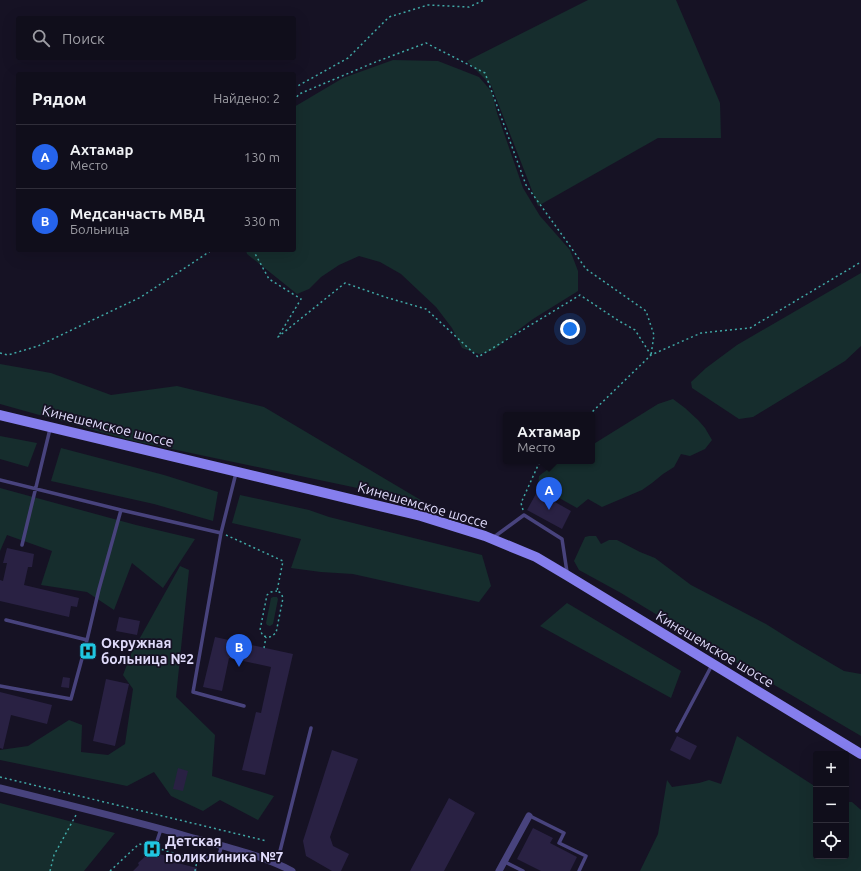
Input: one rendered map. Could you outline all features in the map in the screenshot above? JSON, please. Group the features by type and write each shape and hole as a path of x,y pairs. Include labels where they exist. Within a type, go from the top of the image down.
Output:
{"main road":[{"name":"Кинешемское шоссе","path":"0,415 421,516 492,539 536,558 568,576 861,754"}],"street":[{"path":"0,788 222,845 277,863 292,871"},
{"path":"499,871 529,816"}],"lane":[{"path":"22,544 50,427"},
{"path":"237,472 221,533 193,692 244,706"},
{"path":"0,480 221,533"},
{"path":"0,686 71,699 99,589 122,510"},
{"path":"492,539 524,515 562,539 568,576"},
{"path":"6,620 87,640"},
{"path":"677,731 713,664"},
{"path":"277,863 311,728"},
{"path":"529,816 564,833 559,843 586,856 579,871"},
{"path":"157,840 161,829"},
{"path":"201,857 218,858 222,845"},
{"path":"504,862 524,871"}],"path":[{"path":"296,87 348,58 389,17 428,5 469,7 484,0"},
{"path":"296,98 299,94 426,43 485,73 526,185 586,269 646,311 654,335 651,355"},
{"path":"0,353 8,355 38,346 141,297 209,252"},
{"path":"253,252 269,279 301,299 278,337 345,283 426,309 478,357 580,294 619,321 635,330 651,355"},
{"path":"592,412 651,355 701,334 750,328 861,262"},
{"path":"524,515 521,503 539,464"},
{"path":"221,533 283,561 277,591"},
{"path":"266,637 270,637 276,633 283,598 281,593 277,591"},
{"path":"266,637 263,636 260,630 267,595 277,591"},
{"path":"264,648 266,637"},
{"path":"0,777 267,841"},
{"path":"50,871 54,855 75,816 82,808"},
{"path":"110,871 139,844 151,846 198,860 196,871"}],"green space":[{"path":"588,0 676,0 720,103 721,138 658,138 538,206 491,85 467,61"},
{"path":"393,60 438,61 479,77 492,92 497,113 523,188 540,216 570,250 578,271 578,291 533,319 494,350 479,354 462,348 452,328 436,307 401,274 380,262 359,256 339,265 321,277 309,289 297,294 247,254 246,252 296,252 296,106 343,78"},
{"path":"861,273 861,346 845,361 753,417 739,419 692,388 691,382 706,368 737,345"},
{"path":"0,364 51,373 111,395 177,386 264,407 424,502 129,440 0,404"},
{"path":"673,399 698,420 712,440 705,449 690,456 681,454 674,467 642,490 602,507 588,499 577,508 538,486 539,476 556,464 595,464 595,443 658,404"},
{"path":"0,436 37,443 28,467 0,459"},
{"path":"61,448 164,475 218,492 213,521 154,504 51,481"},
{"path":"0,488 136,525 195,539 163,588 132,563 114,610 87,592 41,585 52,551 7,535 0,551"},
{"path":"240,495 309,510 329,517 482,555 491,586 479,602 353,574 291,568 301,539 232,523"},
{"path":"596,536 601,544 609,540 617,540 655,558 691,585 766,624 844,671 861,674 861,736 621,593 579,570 574,561 585,537"},
{"path":"180,566 189,570 176,697 215,735 212,776 274,796 258,820 220,800 203,811 171,796 154,772 127,786 0,760 0,750 28,746 69,720 82,725 81,752 108,755 125,744 133,689 123,675 131,654"},
{"path":"277,597 278,599 273,624 270,626 266,623 271,598"},
{"path":"567,603 681,671 671,698 540,626"},
{"path":"737,736 813,785 813,859 849,859 849,802 852,802 861,810 861,871 640,871 658,834 667,780 672,787 709,780 721,784"},
{"path":"0,803 115,833 84,871 0,871"}],"building":[{"path":"537,492 571,511 562,529 527,510"},
{"name":"Окружная больница №2","path":"7,548 34,554 32,567 28,567 24,585 79,598 77,607 71,606 69,617 0,601 0,580 3,581 7,563 3,563"},
{"path":"119,617 140,621 137,635 116,631"},
{"path":"215,637 293,654 265,775 242,770 256,712 261,713 271,667 229,658 222,691 203,687"},
{"path":"63,677 70,678 69,688 61,687"},
{"path":"106,679 129,684 115,746 93,741"},
{"path":"0,692 52,705 47,724 11,715 3,749 0,748"},
{"path":"677,736 697,746 690,760 670,750"},
{"path":"332,750 358,759 330,837 333,846 349,854 341,871 332,871 306,856 303,841"},
{"path":"178,768 188,771 183,791 173,789"},
{"path":"449,798 475,813 444,871 410,871"},
{"path":"533,828 553,838 550,843 577,857 570,871 541,871 517,859"},
{"path":"150,852 167,856 166,860 197,868 197,871 133,871 139,865 138,863"}],"place":[{"name":"Ахтамар","path":"549,510"},
{"name":"Окружная больница №2","path":"88,651"},
{"name":"Медсанчасть МВД","path":"239,667"},
{"name":"Детская поликлиника №7","path":"152,849"}]}
